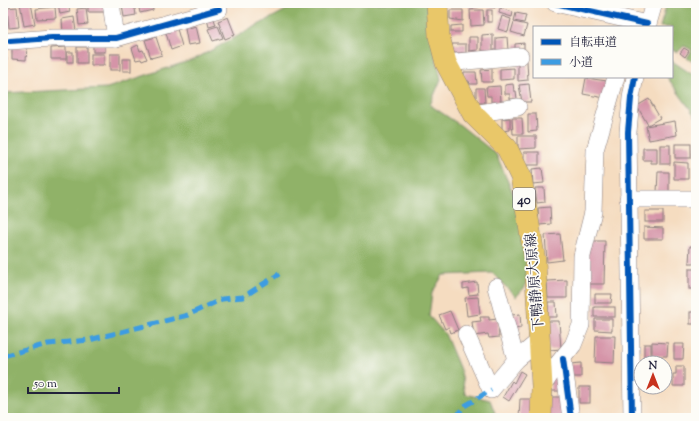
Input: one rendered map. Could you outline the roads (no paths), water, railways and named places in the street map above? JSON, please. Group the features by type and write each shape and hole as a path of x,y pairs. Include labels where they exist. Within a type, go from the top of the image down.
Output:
{"main road":[{"name":"下鴨静原大原線","path":"437,3 440,36 446,63 473,114 507,148 521,177 535,262 542,386 541,418"}],"street":[{"path":"111,3 116,38"},
{"path":"558,3 640,25 654,3"},
{"path":"10,41 52,38 116,38 219,9"},
{"path":"446,63 520,56"},
{"path":"542,386 573,346 580,324 582,256 593,212 595,150 616,78"},
{"path":"632,418 628,132 635,78"},
{"path":"473,114 518,107"},
{"path":"628,199 696,199"},
{"path":"496,287 516,360"},
{"path":"466,334 491,390 516,360 539,341"},
{"path":"563,359 571,418"}]}
